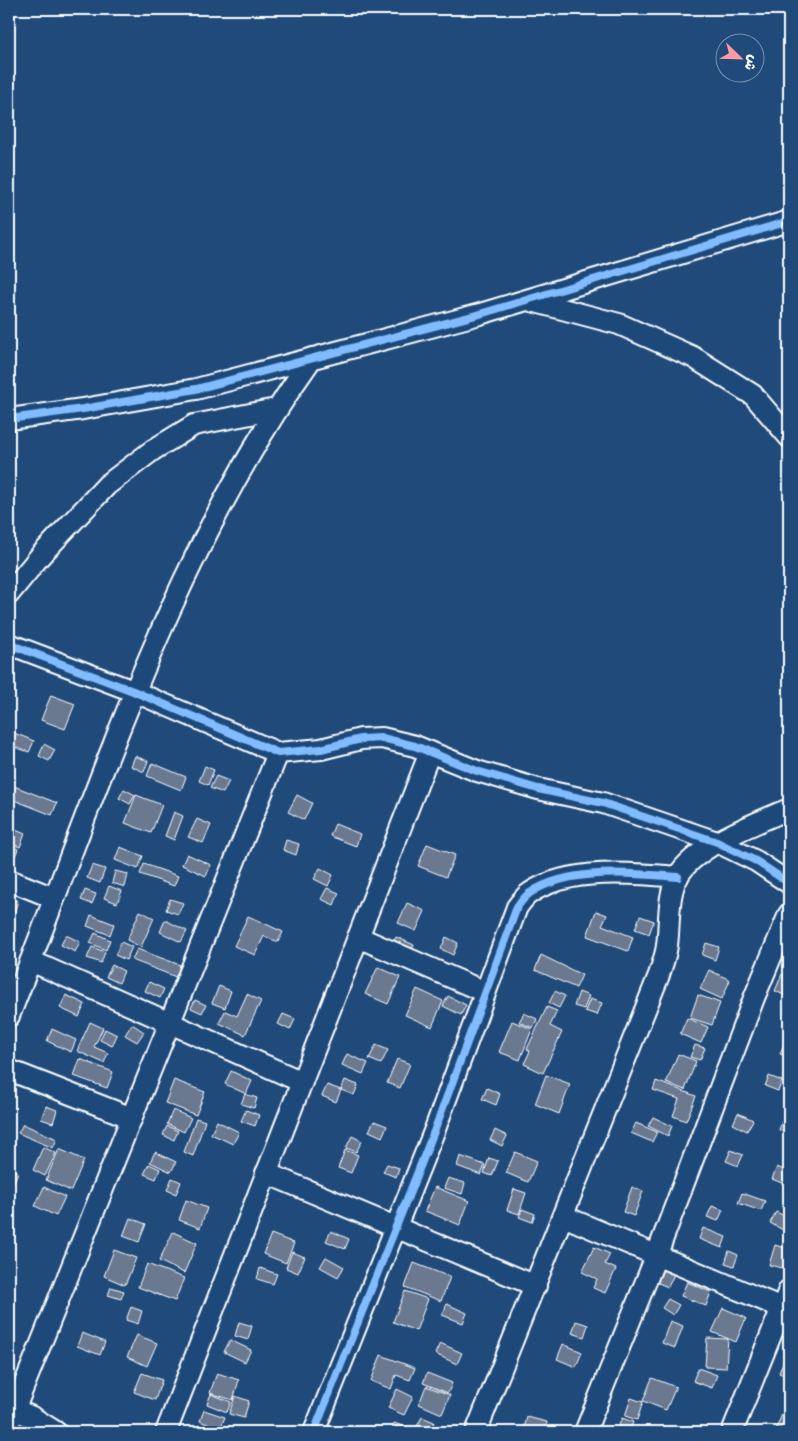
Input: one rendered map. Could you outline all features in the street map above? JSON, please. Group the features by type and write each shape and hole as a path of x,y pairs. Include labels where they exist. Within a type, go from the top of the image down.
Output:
{"street":[{"path":"9,419 83,410 196,389 528,300 789,221"},
{"path":"528,300 619,324 693,356 753,395 789,437"},
{"path":"9,1016 133,691 206,533 276,409 312,358"},
{"path":"9,594 40,556 107,486 153,450 194,425 276,409"},
{"path":"9,644 133,691 278,752 320,749 361,739 382,738 415,746 477,771 538,789 603,803 718,842 756,861 789,883"},
{"path":"56,1432 13,1402 132,1118 278,752"},
{"path":"166,1432 430,752"},
{"path":"476,1432 659,975 667,947 672,898 678,876 694,860 718,842 789,809"},
{"path":"314,1432 395,1228 517,907 530,893 551,883 586,876 614,873 678,876"},
{"path":"9,880 54,898"},
{"path":"585,1432 657,1254 754,998 789,914"},
{"path":"358,937 485,992"},
{"path":"30,961 302,1082"},
{"path":"9,1070 132,1118"},
{"path":"266,1173 536,1286"},
{"path":"563,1216 657,1254 786,1299 732,1432"}],"building":[{"path":"51,695 75,704 65,729 41,720"},
{"path":"9,731 34,741 29,752 9,745"},
{"path":"44,744 55,750 49,761 39,756"},
{"path":"135,756 148,761 144,772 131,766"},
{"path":"152,763 186,777 181,790 147,776"},
{"path":"205,766 214,770 208,785 199,781"},
{"path":"216,776 229,781 223,793 210,788"},
{"path":"9,784 57,803 52,815 9,798"},
{"path":"124,789 135,795 130,804 119,798"},
{"path":"136,795 162,805 151,833 125,823"},
{"path":"297,795 312,803 304,820 288,812"},
{"path":"174,812 183,816 174,840 165,836"},
{"path":"197,819 211,825 203,843 188,837"},
{"path":"335,824 360,834 356,846 330,836"},
{"path":"9,827 25,834 20,847 9,843"},
{"path":"286,840 299,844 296,855 283,850"},
{"path":"427,844 455,855 446,877 418,866"},
{"path":"9,845 18,849 10,869 9,869"},
{"path":"120,847 143,856 138,869 115,860"},
{"path":"187,854 211,865 206,876 182,865"},
{"path":"144,864 178,876 174,886 140,874"},
{"path":"92,865 105,869 100,883 87,878"},
{"path":"320,868 333,875 328,886 314,879"},
{"path":"115,871 128,874 125,887 112,883"},
{"path":"109,886 122,891 117,903 104,898"},
{"path":"327,888 339,893 334,905 321,899"},
{"path":"85,890 96,894 92,904 81,900"},
{"path":"9,898 18,901 14,913 9,912"},
{"path":"170,899 183,903 178,914 166,910"},
{"path":"407,903 425,911 416,931 398,923"},
{"path":"140,911 154,918 141,947 127,940"},
{"path":"596,911 607,915 602,925 633,937 628,951 587,936"},
{"path":"91,915 114,924 110,935 87,926"},
{"path":"248,916 283,932 278,942 264,936 255,955 234,946"},
{"path":"640,916 654,921 649,934 635,929"},
{"path":"165,920 187,931 181,942 160,932"},
{"path":"95,933 110,940 106,950 90,943"},
{"path":"66,935 80,942 75,952 61,945"},
{"path":"396,937 414,945 409,955 391,947"},
{"path":"446,937 458,943 453,955 441,949"},
{"path":"121,942 132,947 126,960 115,955"},
{"path":"706,943 719,947 715,960 702,955"},
{"path":"92,947 105,952 101,963 87,958"},
{"path":"137,949 180,965 176,977 132,960"},
{"path":"541,955 582,975 576,988 535,970"},
{"path":"112,965 124,971 119,983 106,977"},
{"path":"378,967 400,977 388,1004 365,994"},
{"path":"709,970 730,980 722,999 700,989"},
{"path":"782,974 789,978 789,997 775,991"},
{"path":"149,982 164,989 160,998 145,991"},
{"path":"219,986 231,991 225,1008 212,1003"},
{"path":"417,989 443,1001 432,1027 405,1015"},
{"path":"555,991 565,996 559,1008 549,1003"},
{"path":"579,992 589,996 584,1009 574,1006"},
{"path":"247,994 261,1001 245,1035 219,1023 225,1011 237,1016"},
{"path":"66,995 85,1004 79,1017 60,1008"},
{"path":"698,995 720,1003 712,1025 690,1018"},
{"path":"448,996 466,1005 461,1015 443,1006"},
{"path":"590,999 602,1003 597,1015 585,1011"},
{"path":"195,1000 206,1005 202,1013 191,1008"},
{"path":"547,1007 557,1011 550,1026 562,1032 543,1073 524,1064 530,1051 527,1049"},
{"path":"524,1013 537,1019 533,1028 519,1022"},
{"path":"283,1014 295,1019 290,1030 278,1024"},
{"path":"687,1018 708,1027 701,1043 680,1034"},
{"path":"512,1021 532,1029 520,1060 499,1052"},
{"path":"90,1022 103,1028 94,1047 108,1053 104,1063 77,1051"},
{"path":"132,1024 144,1032 137,1042 125,1035"},
{"path":"52,1029 76,1040 71,1052 47,1041"},
{"path":"105,1029 117,1035 112,1046 100,1040"},
{"path":"785,1041 789,1043 789,1057 780,1054"},
{"path":"376,1045 388,1050 381,1064 369,1059"},
{"path":"695,1045 705,1048 700,1060 690,1057"},
{"path":"347,1054 368,1063 363,1074 342,1065"},
{"path":"678,1054 696,1061 685,1090 666,1083"},
{"path":"80,1059 113,1072 107,1088 74,1076"},
{"path":"397,1059 410,1064 400,1088 387,1083"},
{"path":"231,1071 252,1081 246,1094 225,1084"},
{"path":"546,1075 570,1084 559,1114 535,1104"},
{"path":"769,1076 782,1081 778,1091 765,1086"},
{"path":"174,1080 205,1092 196,1115 165,1103"},
{"path":"345,1080 358,1085 354,1095 341,1090"},
{"path":"656,1081 696,1096 686,1121 673,1116 679,1099 653,1090"},
{"path":"327,1085 341,1090 336,1102 322,1096"},
{"path":"487,1088 500,1094 496,1105 482,1099"},
{"path":"245,1094 257,1098 254,1108 241,1104"},
{"path":"46,1106 57,1110 53,1123 41,1119"},
{"path":"173,1110 191,1118 184,1132 167,1124"},
{"path":"246,1110 259,1115 255,1126 241,1121"},
{"path":"738,1113 753,1120 747,1131 733,1124"},
{"path":"653,1117 672,1126 668,1136 648,1126"},
{"path":"196,1118 205,1121 193,1156 184,1152"},
{"path":"783,1118 789,1120 789,1134 779,1130"},
{"path":"217,1121 239,1132 233,1144 211,1134"},
{"path":"374,1121 387,1126 382,1137 369,1131"},
{"path":"636,1123 657,1132 652,1142 631,1133"},
{"path":"23,1124 57,1139 53,1148 18,1133"},
{"path":"167,1126 178,1131 174,1140 163,1135"},
{"path":"495,1130 507,1136 502,1146 490,1140"},
{"path":"352,1136 362,1141 356,1152 346,1148"},
{"path":"43,1147 56,1153 45,1176 33,1170"},
{"path":"59,1149 84,1160 71,1191 46,1180"},
{"path":"345,1150 358,1155 351,1173 338,1168"},
{"path":"731,1150 743,1155 738,1166 726,1161"},
{"path":"155,1152 176,1162 171,1172 150,1162"},
{"path":"515,1152 537,1161 528,1182 506,1173"},
{"path":"460,1156 485,1165 481,1175 457,1166"},
{"path":"489,1158 498,1161 492,1176 484,1173"},
{"path":"149,1164 160,1169 156,1179 144,1174"},
{"path":"387,1164 399,1168 396,1177 383,1172"},
{"path":"777,1167 789,1172 789,1186 772,1179"},
{"path":"9,1169 18,1172 9,1195"},
{"path":"172,1178 181,1182 176,1194 167,1190"},
{"path":"448,1178 465,1183 462,1194 444,1188"},
{"path":"44,1187 65,1197 56,1216 35,1206"},
{"path":"435,1187 469,1201 460,1225 425,1211"},
{"path":"632,1187 643,1191 634,1216 623,1212"},
{"path":"514,1189 526,1193 519,1214 507,1210"},
{"path":"742,1193 765,1201 761,1211 738,1203"},
{"path":"186,1200 207,1208 200,1228 179,1220"},
{"path":"712,1206 723,1210 718,1221 707,1217"},
{"path":"522,1209 535,1214 532,1222 519,1217"},
{"path":"776,1212 789,1218 783,1230 770,1223"},
{"path":"130,1218 146,1224 139,1242 123,1236"},
{"path":"703,1228 726,1237 722,1248 699,1239"},
{"path":"331,1231 349,1239 345,1249 326,1241"},
{"path":"173,1232 197,1243 184,1273 159,1261"},
{"path":"271,1234 294,1243 286,1263 263,1254"},
{"path":"775,1245 788,1249 783,1268 769,1265"},
{"path":"594,1247 610,1254 605,1264 616,1269 605,1293 593,1288 597,1279 582,1272"},
{"path":"114,1250 136,1258 125,1285 104,1276"},
{"path":"729,1251 738,1255 734,1266 725,1263"},
{"path":"292,1252 305,1257 298,1273 286,1268"},
{"path":"326,1257 344,1267 338,1277 320,1267"},
{"path":"660,1261 677,1268 668,1287 651,1280"},
{"path":"414,1263 450,1277 441,1301 405,1287"},
{"path":"147,1264 184,1278 175,1301 138,1287"},
{"path":"260,1268 277,1274 273,1284 257,1279"},
{"path":"687,1282 711,1292 706,1306 681,1296"},
{"path":"111,1287 124,1291 121,1299 108,1295"},
{"path":"405,1291 428,1299 416,1331 393,1322"},
{"path":"668,1299 679,1305 673,1315 662,1308"},
{"path":"447,1304 467,1313 463,1323 442,1315"},
{"path":"131,1307 142,1311 138,1324 126,1320"},
{"path":"723,1308 746,1318 736,1342 712,1332"},
{"path":"576,1321 588,1325 584,1337 572,1333"},
{"path":"670,1321 683,1326 675,1348 662,1343"},
{"path":"239,1322 252,1326 248,1340 235,1336"},
{"path":"82,1333 105,1342 100,1355 77,1346"},
{"path":"137,1335 157,1343 147,1366 127,1357"},
{"path":"707,1338 728,1339 726,1368 705,1367"},
{"path":"230,1340 251,1350 245,1362 224,1352"},
{"path":"440,1343 462,1353 457,1364 435,1354"},
{"path":"563,1344 582,1352 576,1367 557,1359"},
{"path":"381,1355 415,1368 410,1380 396,1375 391,1389 371,1381"},
{"path":"783,1362 789,1364 789,1377 779,1373"},
{"path":"698,1368 717,1375 712,1388 693,1381"},
{"path":"142,1373 162,1380 155,1400 134,1392"},
{"path":"217,1373 239,1380 233,1400 210,1393"},
{"path":"427,1373 452,1383 448,1393 423,1383"},
{"path":"652,1378 676,1387 666,1410 643,1401"},
{"path":"426,1386 450,1395 442,1414 419,1404"},
{"path":"397,1389 413,1397 404,1415 388,1408"},
{"path":"211,1394 231,1402 227,1412 207,1404"},
{"path":"235,1396 249,1401 244,1418 229,1414"},
{"path":"631,1398 643,1402 637,1420 625,1416"},
{"path":"786,1404 789,1406 789,1432 775,1432"},
{"path":"204,1410 225,1417 220,1429 200,1421"},
{"path":"422,1417 434,1422 430,1432 416,1428"},
{"path":"527,1417 547,1422 545,1432 524,1429"},
{"path":"622,1418 633,1422 629,1432 618,1427"},
{"path":"394,1423 417,1431 391,1432"}],"cycle path":[{"path":"9,419 83,409 196,389 480,314 789,221"},
{"path":"9,644 133,691 278,753 321,749 361,739 382,738 415,746 477,771 538,789 603,803 717,842 756,861 789,883"},
{"path":"314,1432 435,1129 517,907 530,893 546,885 582,875 622,873 678,877"}]}
